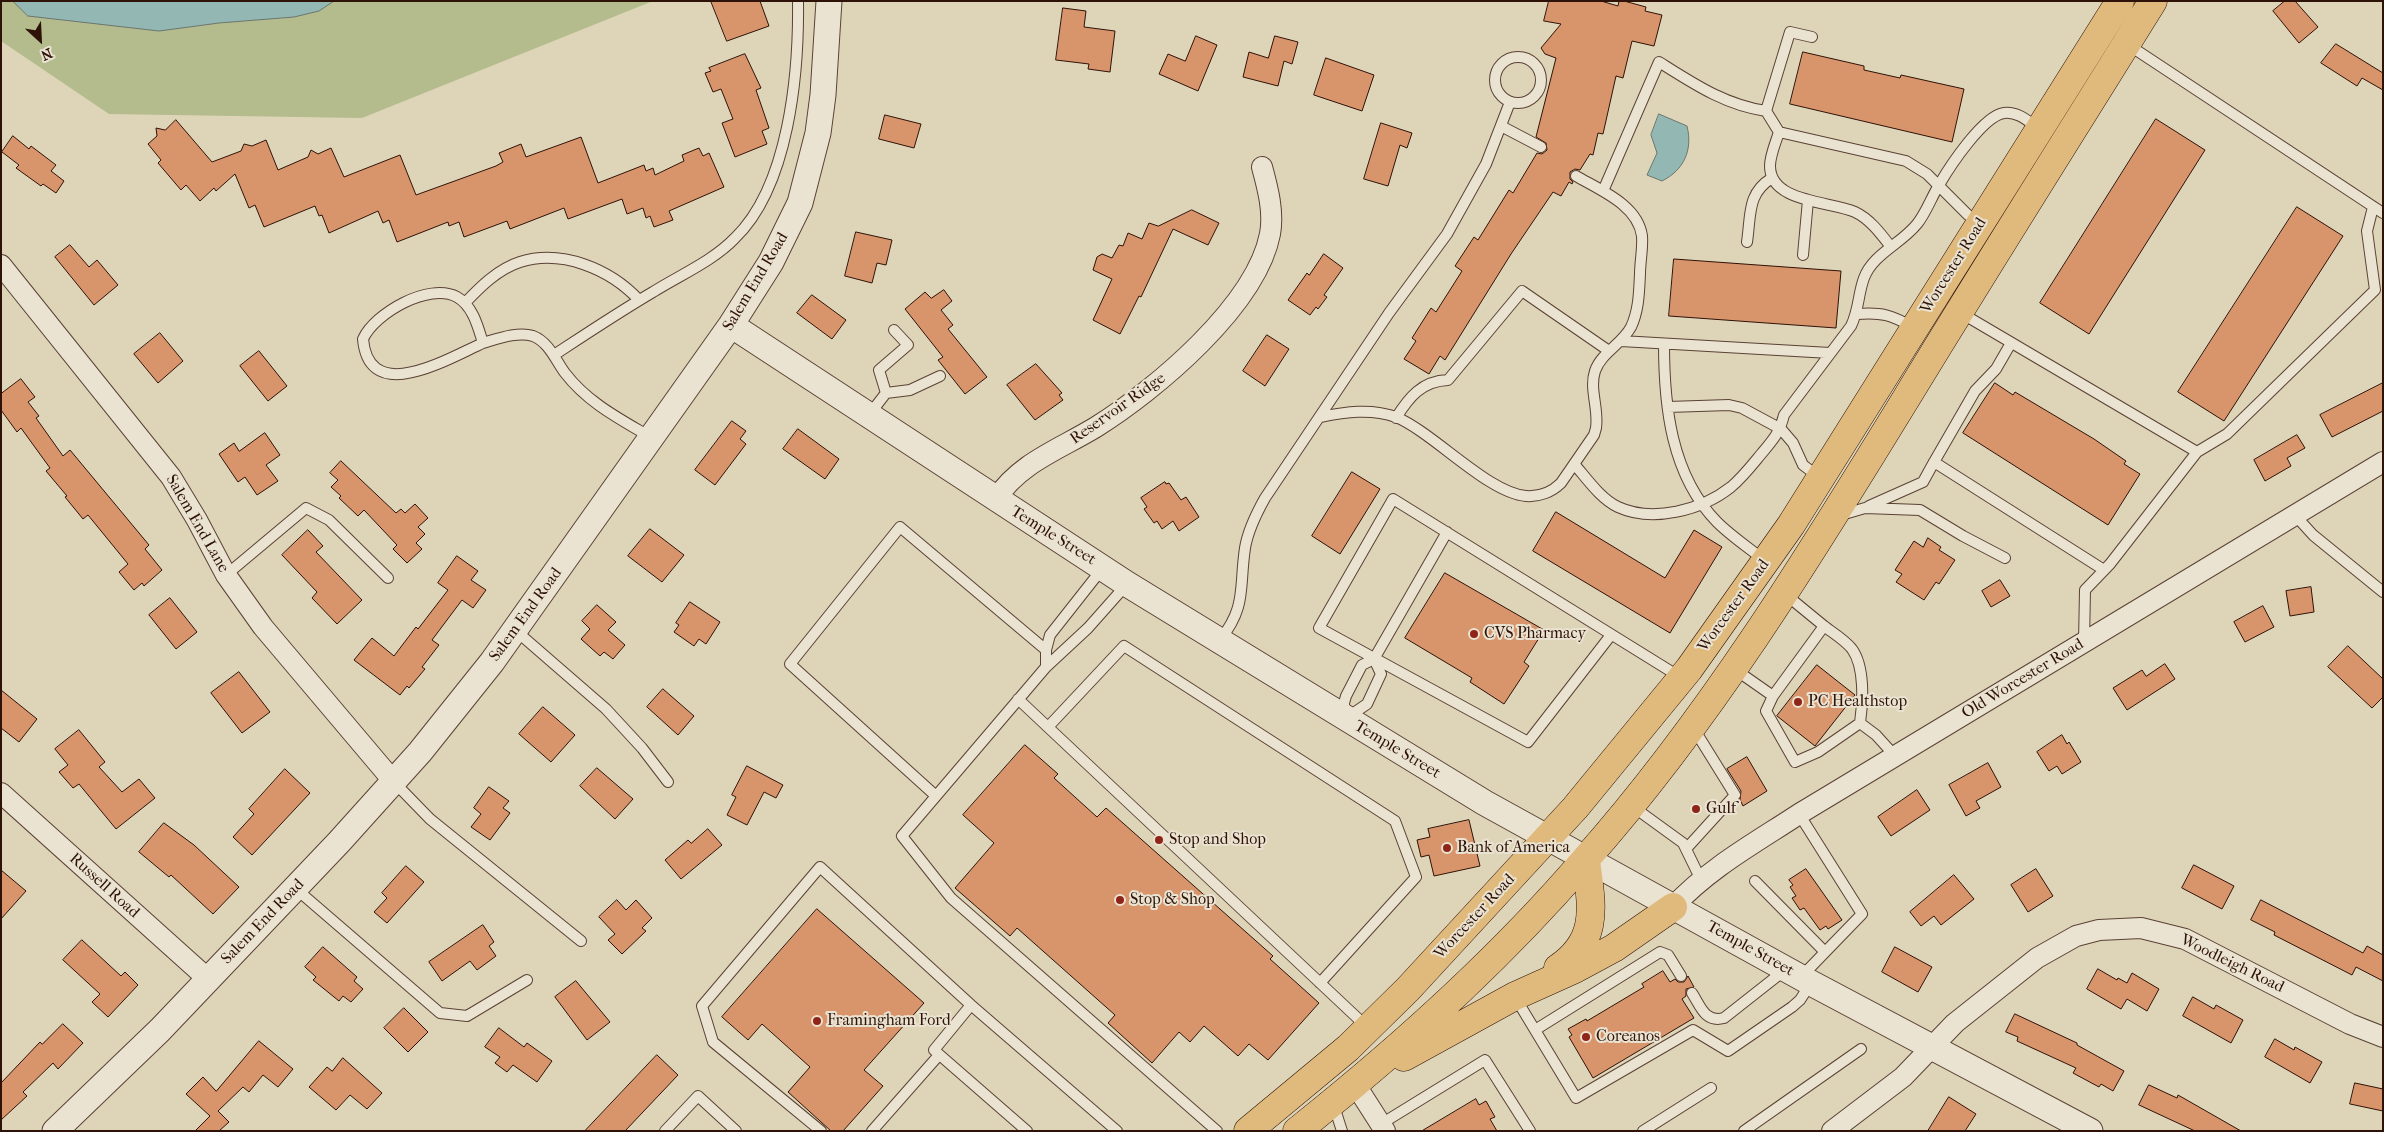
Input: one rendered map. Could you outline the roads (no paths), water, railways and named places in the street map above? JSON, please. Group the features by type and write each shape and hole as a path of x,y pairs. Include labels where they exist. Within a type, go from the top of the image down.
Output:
{"highway":[{"name":"Worcester Road","path":"1248,1131 1305,1085 1369,1028 1548,839 1617,759 1682,678 1766,562 1822,479 2120,1"},
{"name":"Worcester Road","path":"1297,1131 1355,1084 1449,1002 1521,929 1586,860 1692,725 1833,517 2153,1"},
{"path":"1515,996 1566,962 1585,939 1590,929 1591,913 1586,860"},
{"path":"1355,1084 1515,996 1575,969 1614,948 1673,907"}],"street":[{"name":"Salem End Road","path":"55,1131 130,1060 295,888 394,782 468,694 653,438 731,325 771,262 800,203 818,133 823,95 829,1"},
{"name":"Reservoir Ridge","path":"996,499 1004,485 1028,465 1097,427 1148,391 1193,351 1228,311 1258,266 1270,234 1270,202 1262,167"},
{"name":"Salem End Lane","path":"1,265 166,470 189,505 226,575 281,650 394,782"},
{"name":"Temple Street","path":"731,325 1127,584 1345,719 1548,839 1932,1048 2090,1131"},
{"name":"Old Worcester Road","path":"1673,907 1701,880 1799,814 2383,462"},
{"name":"Russell Road","path":"1,792 208,979"},
{"name":"Woodleigh Road","path":"1832,1131 1903,1077 1968,1012 2037,958 2076,936 2099,930 2121,928 2151,929 2185,939 2206,948 2350,1024 2383,1037"},
{"path":"1355,1084 1383,1127"}],"lane":[{"path":"554,355 726,247 745,227 761,202 776,165 789,111 796,46 798,1"},
{"path":"1812,37 1790,32 1766,111 1779,132 1906,161 1939,184 1962,208 1981,224"},
{"path":"2127,43 2383,213"},
{"path":"1524,58 1536,66 1541,80 1540,87 1532,99 1525,102 1510,102 1498,93 1495,86 1497,70 1508,60 1524,58"},
{"path":"1603,191 1659,62 1705,92 1744,108 1766,111"},
{"path":"1220,641 1230,628 1238,611 1245,546 1256,514 1389,313 1447,234 1486,164 1510,102"},
{"path":"1574,465 1604,497 1618,507 1633,512 1669,513 1702,503 1729,488 1741,478 1781,429 1784,415 1851,326 1857,314 1864,278 1870,267 1918,223 1939,184 1982,127 1992,117 2004,113 2015,114 2040,129"},
{"path":"1501,126 1541,148"},
{"path":"1779,132 1770,166 1772,178 1780,188 1808,200 1840,206 1857,213 1870,222 1891,247"},
{"path":"1320,417 1364,412 1396,418 1496,485 1518,495 1537,496 1554,489 1574,465 1596,428 1594,376 1598,365 1609,351 1621,341 1636,312 1642,236 1637,222 1630,211 1603,191 1576,176"},
{"path":"1748,242 1753,199 1763,184 1772,178"},
{"path":"1803,255 1808,200"},
{"path":"2084,642 2085,590 2104,570 2197,452 2226,434 2375,290 2366,231 2373,207"},
{"path":"465,303 480,287 504,269 519,262 534,259 560,260 590,266 617,280 639,300"},
{"path":"1396,418 1414,393 1427,384 1448,380 1522,291 1609,351"},
{"path":"483,343 477,322 465,303 447,294 437,293 413,300 386,312 373,322 362,339 368,359 374,368 383,373 404,374 435,365 483,343 510,336 531,336 539,339 554,355 570,379 588,399 653,438"},
{"path":"1857,314 1879,312 1890,315 1916,328"},
{"path":"1959,312 2197,452"},
{"path":"886,393 879,370 908,345 894,330"},
{"path":"1621,341 1830,354"},
{"path":"1833,517 1865,508 1923,482 1975,391 1996,369 2011,343"},
{"path":"1664,344 1668,407 1680,460 1691,486 1717,522 1766,562"},
{"path":"868,415 886,393 910,390 940,376"},
{"path":"1668,407 1729,405 1742,408 1781,429 1793,443 1802,465 1822,479"},
{"path":"1934,462 2104,570"},
{"path":"1612,635 1528,742 1319,628 1393,499 1682,678"},
{"path":"226,575 306,508 329,520 388,578"},
{"path":"1865,508 1920,510 2005,558"},
{"path":"2294,514 2313,535 2383,592"},
{"path":"936,796 790,664 900,527 1046,650"},
{"path":"1345,719 1344,703 1346,696 1362,665 1374,659 1447,532"},
{"path":"1046,667 1046,650 1050,635 1103,567"},
{"path":"1127,584 1088,628 1046,667 902,836 951,898 1218,1131"},
{"path":"1783,592 1824,626 1852,650 1861,677 1863,700 1860,723 1818,752 1795,762 1766,711 1773,696 1824,626"},
{"path":"515,630 606,709 642,748 668,782"},
{"path":"1048,727 1124,646 1395,821 1416,877 1320,983"},
{"path":"1345,719 1367,704 1381,674 1374,659"},
{"path":"1732,668 1773,696"},
{"path":"1018,699 1369,1028"},
{"path":"1860,723 1876,736 1895,756"},
{"path":"1686,849 1735,795 1692,725"},
{"path":"394,782 430,819 581,941"},
{"path":"1631,805 1683,843 1701,880"},
{"path":"1692,993 1706,1017 1715,1020 1724,1018 1799,976 1862,914 1799,814"},
{"path":"821,1131 713,1042 702,1006 820,867 971,1005 1117,1131"},
{"path":"1755,881 1824,952"},
{"path":"295,888 440,1013 467,1016 527,980"},
{"path":"1535,1030 1660,952 1668,955 1681,976"},
{"path":"1515,996 1576,1098 1693,1030 1728,1051 1800,1000 1799,976"},
{"path":"971,1005 934,1050 1026,1131"},
{"path":"1744,1131 1861,1049"},
{"path":"872,1131 939,1055"},
{"path":"1383,1127 1485,1060 1530,1131"},
{"path":"1643,1131 1711,1088"},
{"path":"665,1131 698,1096 736,1131"},
{"path":"1333,1102 1342,1131"}],"water":[{"path":"13,1 334,1 319,11 294,17 219,23 159,31 28,16"},
{"path":"1659,114 1687,126 1689,135 1688,151 1681,165 1662,181 1647,175 1657,153 1651,135"}],"place":[{"name":"CVS Pharmacy","path":"1474,634"},
{"name":"PC Healthstop","path":"1798,702"},
{"name":"Gulf","path":"1696,809"},
{"name":"Stop and Shop","path":"1159,840"},
{"name":"Bank of America","path":"1447,848"},
{"name":"Stop & Shop","path":"1120,900"},
{"name":"Framingham Ford","path":"817,1021"},
{"name":"Coreanos","path":"1586,1037"}]}
